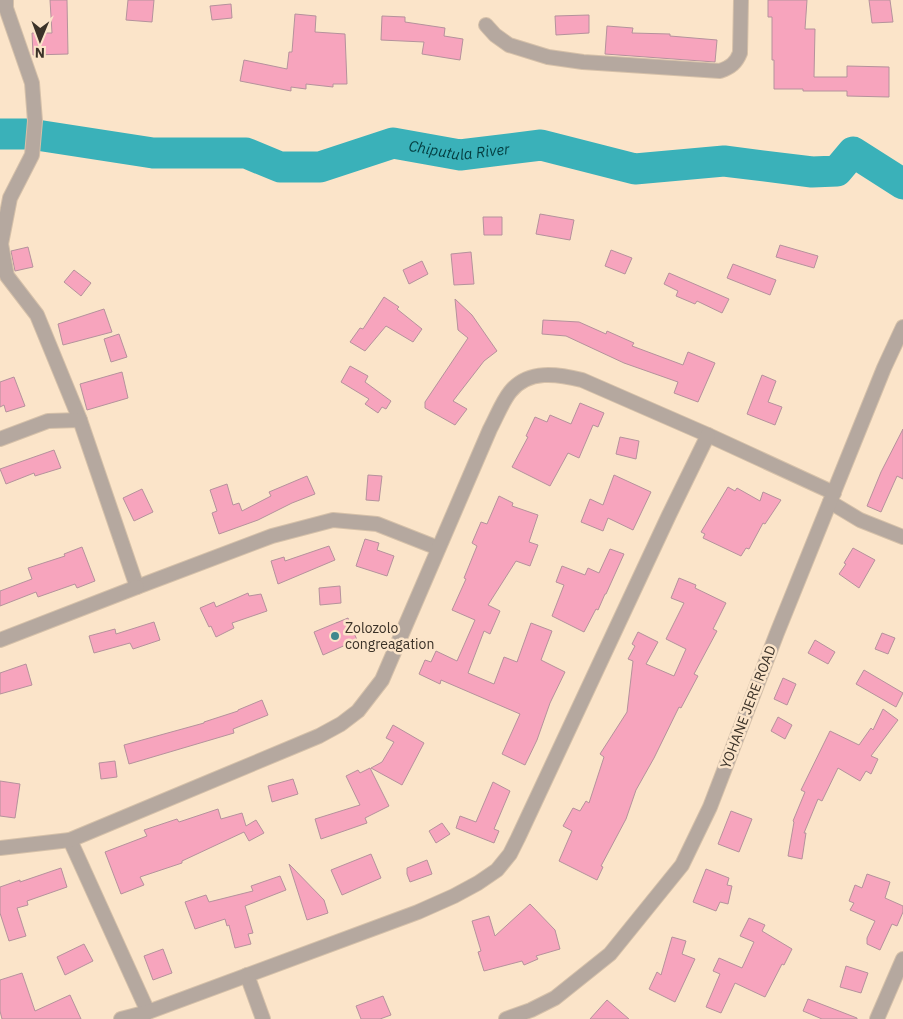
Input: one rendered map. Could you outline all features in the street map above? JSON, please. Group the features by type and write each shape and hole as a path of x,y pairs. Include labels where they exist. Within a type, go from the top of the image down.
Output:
{"street":[{"path":"6,0 6,8 32,83 35,121 32,155 10,198 1,244 7,276 37,315 80,420 137,587"},
{"path":"486,25 495,35 509,45 548,57 583,62 720,71 730,68 740,53 741,0"},
{"name":"YOHANE JERE ROAD","path":"506,1019 531,1010 555,998 610,954 682,865 710,807 884,368 903,327"},
{"path":"0,848 70,840 319,736 341,724 358,711 382,680 490,429 510,391 525,380 542,374 561,375 582,380 708,435 832,498 860,520 903,537"},
{"path":"0,439 48,421 80,420"},
{"path":"121,1019 148,1012 418,912 454,896 497,870 510,854 708,435"},
{"path":"0,640 272,536 333,520 377,524 438,548"},
{"path":"70,840 148,1012"},
{"path":"877,1019 903,959"},
{"path":"247,975 263,1019"}],"building":[{"path":"50,0 67,0 68,54 33,55 32,33 52,33"},
{"path":"128,0 154,0 152,22 126,20"},
{"path":"768,0 807,0 805,29 815,29 814,77 847,77 847,66 889,67 889,97 847,96 847,91 774,89 772,17 768,17"},
{"path":"869,0 890,0 893,22 872,23"},
{"path":"231,4 232,18 212,20 210,6"},
{"path":"295,14 316,16 315,32 345,34 347,84 333,84 333,87 306,84 306,89 291,87 291,91 240,81 244,60 287,69 289,52 292,52"},
{"path":"589,15 589,33 556,35 555,16"},
{"path":"382,16 405,17 405,22 445,28 444,36 463,39 460,60 422,54 424,42 381,40"},
{"path":"607,26 633,28 632,33 670,34 670,36 717,40 715,62 605,54"},
{"path":"540,214 574,220 570,240 536,234"},
{"path":"483,217 502,217 502,235 484,235"},
{"path":"780,245 818,256 814,268 776,257"},
{"path":"28,247 33,267 15,271 11,251"},
{"path":"611,250 632,258 625,274 605,266"},
{"path":"471,252 474,284 454,285 451,254"},
{"path":"422,261 428,274 409,284 403,270"},
{"path":"733,264 776,280 770,295 727,278"},
{"path":"74,270 91,283 81,296 64,282"},
{"path":"669,273 729,299 722,313 697,301 695,304 676,296 678,291 664,284"},
{"path":"384,297 399,307 397,309 422,329 413,342 386,326 365,351 350,342 360,328 363,329"},
{"path":"455,299 472,315 497,351 484,361 453,401 467,409 455,425 425,408 425,402 468,338 458,330"},
{"path":"104,309 112,332 63,345 58,324"},
{"path":"543,320 579,322 606,334 607,331 634,343 632,346 683,365 688,352 715,363 698,402 674,393 678,382 624,363 566,336 542,334"},
{"path":"119,334 127,357 111,362 104,339"},
{"path":"350,366 368,376 365,382 391,401 386,409 382,407 378,413 365,404 369,399 341,382"},
{"path":"122,372 128,398 87,410 80,384"},
{"path":"762,375 776,381 768,402 782,407 775,425 747,414"},
{"path":"14,377 25,406 6,412 4,405 0,407 0,382"},
{"path":"580,403 604,413 598,427 593,425 579,458 568,453 550,486 512,467 528,437 526,436 535,417 547,422 550,415 571,424"},
{"path":"903,429 903,479 897,476 881,512 867,506 881,472"},
{"path":"620,437 639,441 636,459 616,454"},
{"path":"54,450 61,468 35,476 34,473 6,484 0,469"},
{"path":"368,475 382,476 379,501 366,500"},
{"path":"614,475 651,492 633,530 608,518 603,531 581,522 590,499 603,505"},
{"path":"307,476 315,494 258,520 219,534 212,513 217,511 210,490 227,484 233,505 239,503 242,511 271,496 269,492"},
{"path":"728,487 735,491 737,488 760,501 763,492 781,500 765,524 763,523 749,549 746,548 741,556 703,538 705,534 701,532"},
{"path":"142,489 153,512 134,521 123,498"},
{"path":"499,496 513,503 512,506 538,515 529,542 538,545 530,566 516,561 488,605 500,611 490,634 484,631 468,673 494,684 504,657 517,662 531,623 552,631 541,660 565,672 550,703 537,740 525,765 502,754 520,714 441,680 440,684 419,674 425,660 431,662 436,651 457,661 475,620 452,610 466,579 464,578 477,546 472,543 481,522 487,524"},
{"path":"365,539 379,543 377,550 394,556 387,576 356,566"},
{"path":"329,546 335,560 278,584 271,561 284,557 285,561"},
{"path":"82,547 95,581 77,588 75,584 38,597 36,592 0,606 0,591 32,579 28,568 65,556 64,554"},
{"path":"853,548 875,560 859,588 839,574"},
{"path":"610,549 624,554 598,610 596,609 584,632 552,616 564,585 556,582 562,566 585,575 588,568 599,573"},
{"path":"679,578 696,585 695,588 726,603 713,629 717,631 694,674 698,676 681,708 679,707 636,790 626,819 601,866 603,867 597,880 559,861 572,831 563,826 573,808 580,811 586,801 589,803 604,757 600,754 627,712 633,661 628,659 635,646 632,644 638,632 658,642 646,664 674,676 686,649 666,639 684,603 671,598"},
{"path":"340,586 341,603 320,605 319,588"},
{"path":"248,593 249,596 261,594 267,611 232,623 234,628 216,637 200,608 214,602 216,607"},
{"name":"Zolozolo congreagation","path":"348,618 357,640 323,655 314,632"},
{"path":"154,622 160,640 133,649 130,643 94,653 89,636 115,629 116,634"},
{"path":"882,633 895,638 888,654 875,649"},
{"path":"815,640 835,652 828,664 808,653"},
{"path":"26,664 32,685 0,694 0,673"},
{"path":"864,670 903,693 896,707 856,684"},
{"path":"783,678 796,684 787,705 774,699"},
{"path":"262,700 268,715 233,729 234,733 129,764 124,745 204,723"},
{"path":"883,709 898,720 871,756 878,759 871,774 866,771 860,781 838,768 822,801 818,799 804,833 806,833 802,859 788,856 793,821 805,792 801,790 830,731 859,745 871,728 873,730"},
{"path":"778,717 792,725 785,739 771,731"},
{"path":"393,725 424,743 402,785 371,768 382,762 394,742 386,738"},
{"path":"115,761 117,777 101,779 99,763"},
{"path":"370,768 389,806 365,818 367,823 321,839 315,819 360,805 346,776 358,770 360,773"},
{"path":"293,779 298,794 272,802 268,786"},
{"path":"0,781 20,784 15,818 0,816"},
{"path":"493,782 510,791 494,829 499,831 494,843 456,828 460,816 476,822"},
{"path":"218,809 221,819 242,813 246,826 256,820 264,833 249,841 244,832 182,861 182,863 140,877 144,885 121,894 105,852 147,836 144,830 177,819 179,822"},
{"path":"731,811 752,819 739,852 718,844"},
{"path":"442,823 450,834 436,843 429,831"},
{"path":"371,854 381,878 342,895 331,870"},
{"path":"427,860 432,874 410,882 407,868"},
{"path":"289,864 324,900 328,913 307,920"},
{"path":"61,868 67,887 27,901 28,905 17,908 26,936 9,941 0,913 0,887"},
{"path":"706,869 729,878 727,885 732,886 728,904 720,902 716,911 693,902"},
{"path":"867,874 890,882 885,898 903,906 903,912 897,926 892,924 880,950 867,944 867,938 875,921 850,910 854,903 849,901 855,885 862,888"},
{"path":"280,876 286,890 245,906 253,933 248,934 251,944 235,948 229,925 227,926 225,919 195,929 185,902 206,895 209,902 253,891 251,886"},
{"path":"530,904 555,930 560,949 536,956 538,959 524,965 522,961 484,971 478,952 481,951 472,921 489,916 495,936"},
{"path":"749,918 765,925 762,931 792,949 765,997 735,983 721,1013 706,1007 720,974 713,971 719,958 742,968 754,942 740,936"},
{"path":"672,937 686,941 682,954 695,959 675,1002 649,989 657,972 661,975"},
{"path":"84,944 93,961 65,975 57,957"},
{"path":"163,949 172,973 153,980 144,956"},
{"path":"846,966 868,973 861,993 840,987"},
{"path":"22,973 35,1011 70,995 81,1019 2,1019 0,1011 0,980"},
{"path":"383,996 391,1015 380,1019 361,1019 356,1006"},
{"path":"808,999 857,1019 822,1019 803,1011"},
{"path":"607,1000 629,1019 590,1019"}],"waterway":[{"name":"Chiputula River","path":"0,134 30,134 153,153 246,153 280,167 320,167 393,143 460,155 541,145 635,169 724,161 812,172 837,171 853,152 903,184"}],"place":[{"name":"Zolozolo congreagation","path":"335,636"}]}
